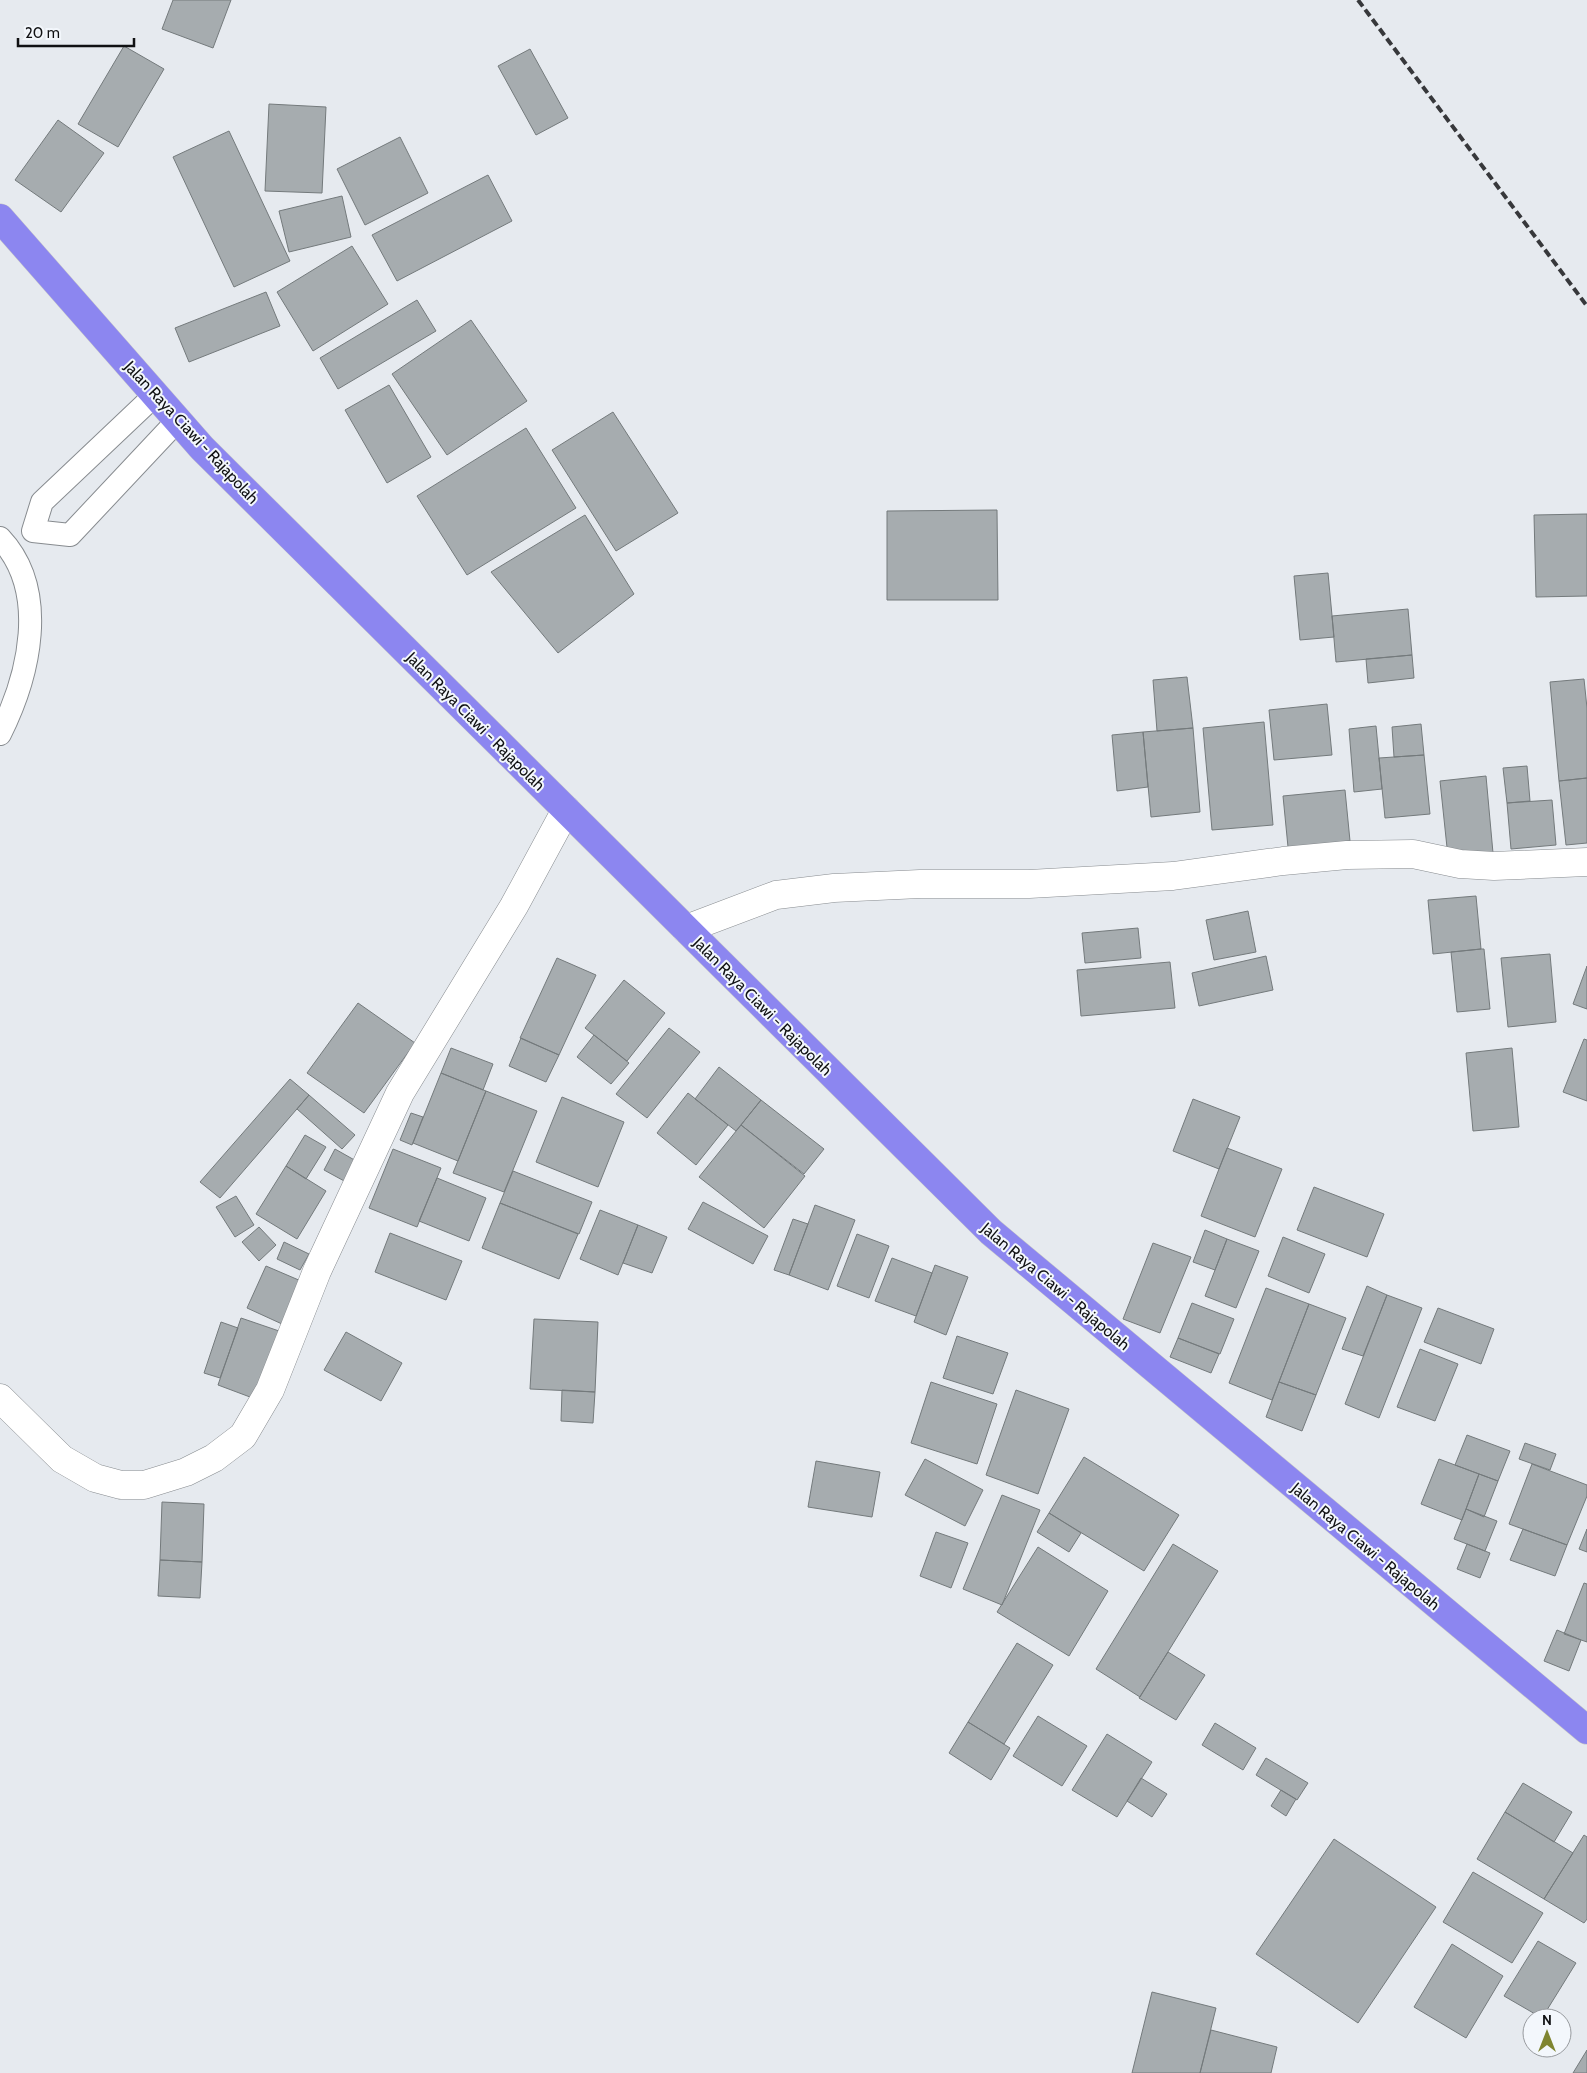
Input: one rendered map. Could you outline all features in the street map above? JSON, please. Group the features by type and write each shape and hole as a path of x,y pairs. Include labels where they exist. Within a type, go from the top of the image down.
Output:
{"highway":[{"name":"Jalan Raya Ciawi - Rajapolah","path":"0,218 202,448 991,1232 1587,1730"}],"street":[{"path":"0,1398 62,1459 95,1478 121,1485 144,1485 186,1472 214,1458 243,1436 270,1390 317,1271 400,1093 514,906 566,810"},
{"path":"686,929 776,895 834,888 920,884 1029,884 1163,877 1283,861 1347,856 1413,854 1460,864 1494,866 1587,862"}],"lane":[{"path":"33,531 42,502 155,395"},
{"path":"0,734 21,688 28,651 30,614 26,578 4,543 33,531 70,535 178,420"}],"building":[{"path":"173,0 231,0 213,48 162,29"},
{"path":"124,46 164,69 118,147 78,124"},
{"path":"530,49 568,118 536,135 498,66"},
{"path":"269,104 326,107 322,193 265,191"},
{"path":"58,120 104,153 61,212 15,180"},
{"path":"229,131 290,261 234,287 173,157"},
{"path":"400,137 428,193 365,225 337,169"},
{"path":"488,175 512,221 397,281 372,235"},
{"path":"342,196 351,237 289,252 279,211"},
{"path":"352,246 388,304 313,351 277,292"},
{"path":"266,292 280,326 189,362 175,328"},
{"path":"417,300 436,331 338,389 320,358"},
{"path":"471,320 527,401 447,455 392,374"},
{"path":"389,385 431,457 387,483 345,410"},
{"path":"613,412 678,513 616,551 552,450"},
{"path":"526,428 576,508 467,575 417,496"},
{"path":"997,510 998,600 887,600 887,511"},
{"path":"1587,514 1587,596 1536,597 1534,515"},
{"path":"585,515 634,594 558,653 491,572"},
{"path":"1328,573 1334,637 1300,640 1294,576"},
{"path":"1408,609 1412,655 1336,662 1332,616"},
{"path":"1412,655 1414,678 1368,683 1366,659"},
{"path":"1187,677 1193,728 1157,731 1153,680"},
{"path":"1584,679 1587,708 1587,778 1559,781 1550,682"},
{"path":"1327,704 1332,755 1274,760 1269,710"},
{"path":"1264,722 1273,825 1212,830 1203,728"},
{"path":"1421,724 1424,755 1394,757 1392,727"},
{"path":"1376,726 1382,789 1354,792 1349,729"},
{"path":"1193,728 1200,812 1151,817 1143,732"},
{"path":"1143,732 1148,787 1117,791 1112,735"},
{"path":"1424,755 1430,814 1385,818 1379,758"},
{"path":"1527,766 1530,801 1507,803 1503,768"},
{"path":"1486,776 1493,853 1448,857 1440,781"},
{"path":"1587,778 1587,843 1566,845 1559,781"},
{"path":"1345,790 1350,841 1288,847 1283,796"},
{"path":"1552,800 1556,845 1511,849 1507,803"},
{"path":"1476,896 1481,949 1433,954 1428,900"},
{"path":"1248,911 1256,952 1214,960 1206,920"},
{"path":"1138,928 1141,958 1085,963 1082,933"},
{"path":"1484,949 1490,1009 1457,1012 1451,952"},
{"path":"1550,954 1556,1022 1508,1027 1501,958"},
{"path":"1266,956 1273,990 1199,1006 1192,973"},
{"path":"557,958 596,975 559,1055 520,1038"},
{"path":"1170,962 1175,1008 1081,1016 1077,970"},
{"path":"1587,966 1587,1009 1573,1004"},
{"path":"624,980 665,1013 627,1061 585,1028"},
{"path":"358,1003 415,1043 364,1113 307,1073"},
{"path":"669,1028 700,1052 647,1118 616,1094"},
{"path":"594,1035 629,1063 611,1084 577,1057"},
{"path":"521,1038 559,1055 546,1082 509,1066"},
{"path":"1584,1039 1587,1040 1587,1101 1563,1092"},
{"path":"451,1048 493,1064 483,1090 441,1073"},
{"path":"1512,1048 1519,1127 1473,1131 1466,1053"},
{"path":"719,1067 761,1100 736,1131 695,1099"},
{"path":"441,1073 486,1091 458,1161 413,1143"},
{"path":"290,1079 309,1095 220,1198 200,1182"},
{"path":"486,1091 537,1111 504,1192 453,1173"},
{"path":"688,1093 728,1125 696,1165 657,1133"},
{"path":"309,1095 355,1135 342,1149 297,1109"},
{"path":"562,1097 624,1122 598,1187 536,1162"},
{"path":"1193,1099 1240,1117 1219,1169 1173,1151"},
{"path":"761,1100 824,1149 804,1174 741,1125"},
{"path":"411,1113 423,1117 412,1145 400,1140"},
{"path":"741,1125 805,1176 764,1228 699,1177"},
{"path":"305,1135 326,1147 306,1179 286,1166"},
{"path":"1227,1148 1282,1169 1255,1237 1201,1216"},
{"path":"335,1149 358,1162 346,1182 324,1170"},
{"path":"393,1149 441,1168 417,1227 369,1208"},
{"path":"286,1166 326,1191 297,1239 256,1214"},
{"path":"513,1171 592,1202 579,1234 500,1203"},
{"path":"437,1178 486,1198 469,1241 419,1221"},
{"path":"1314,1187 1384,1214 1367,1257 1297,1230"},
{"path":"236,1196 254,1225 235,1237 216,1207"},
{"path":"703,1202 768,1236 753,1264 688,1229"},
{"path":"500,1203 578,1234 559,1279 482,1248"},
{"path":"815,1205 855,1220 828,1290 789,1275"},
{"path":"600,1210 638,1225 618,1275 580,1259"},
{"path":"793,1219 808,1224 789,1275 774,1270"},
{"path":"638,1225 667,1237 652,1273 623,1263"},
{"path":"259,1227 276,1245 259,1261 242,1242"},
{"path":"1205,1230 1227,1239 1215,1270 1193,1262"},
{"path":"390,1233 462,1261 446,1300 375,1272"},
{"path":"857,1234 889,1246 869,1298 837,1286"},
{"path":"1283,1237 1325,1254 1309,1293 1268,1276"},
{"path":"1227,1239 1259,1251 1236,1308 1205,1296"},
{"path":"284,1242 309,1254 300,1270 277,1259"},
{"path":"1153,1243 1191,1257 1160,1333 1123,1319"},
{"path":"892,1258 932,1273 916,1316 875,1301"},
{"path":"935,1265 968,1277 946,1335 914,1322"},
{"path":"266,1266 301,1281 282,1324 247,1308"},
{"path":"1367,1286 1387,1295 1363,1356 1342,1349"},
{"path":"1266,1288 1309,1304 1272,1400 1229,1383"},
{"path":"1387,1295 1422,1308 1379,1418 1345,1404"},
{"path":"1192,1303 1234,1319 1220,1354 1178,1338"},
{"path":"1309,1304 1346,1318 1316,1395 1279,1382"},
{"path":"1438,1308 1494,1329 1481,1364 1424,1342"},
{"path":"241,1318 282,1332 258,1400 218,1385"},
{"path":"534,1319 598,1322 595,1392 530,1389"},
{"path":"221,1322 238,1328 220,1378 204,1373"},
{"path":"346,1332 402,1363 381,1401 324,1370"},
{"path":"957,1336 1008,1353 993,1394 943,1378"},
{"path":"1178,1338 1219,1354 1211,1373 1170,1357"},
{"path":"1420,1349 1458,1364 1435,1421 1397,1407"},
{"path":"931,1382 997,1404 977,1464 911,1443"},
{"path":"1279,1382 1316,1395 1302,1431 1266,1417"},
{"path":"562,1390 595,1392 593,1423 561,1421"},
{"path":"1016,1390 1069,1409 1038,1494 986,1475"},
{"path":"1467,1435 1510,1451 1498,1481 1455,1465"},
{"path":"1525,1443 1556,1454 1550,1470 1519,1459"},
{"path":"1084,1457 1179,1515 1144,1571 1049,1513"},
{"path":"925,1459 983,1490 965,1526 905,1495"},
{"path":"1439,1459 1479,1474 1462,1520 1421,1504"},
{"path":"816,1461 880,1472 872,1517 808,1507"},
{"path":"1532,1464 1587,1485 1587,1496 1567,1545 1509,1524"},
{"path":"1479,1474 1498,1481 1484,1517 1466,1509"},
{"path":"1002,1495 1040,1510 1002,1605 963,1589"},
{"path":"162,1502 204,1504 202,1562 160,1560"},
{"path":"1466,1509 1497,1521 1485,1551 1454,1539"},
{"path":"1049,1513 1081,1533 1069,1552 1037,1532"},
{"path":"1523,1529 1567,1545 1555,1576 1510,1560"},
{"path":"1587,1529 1587,1552 1579,1549"},
{"path":"936,1532 968,1543 951,1588 920,1576"},
{"path":"1173,1544 1218,1571 1140,1697 1096,1669"},
{"path":"1467,1544 1490,1553 1480,1578 1457,1569"},
{"path":"1038,1547 1108,1591 1069,1656 997,1612"},
{"path":"160,1560 202,1562 200,1598 158,1596"},
{"path":"1584,1583 1587,1584 1587,1642 1564,1634"},
{"path":"1557,1630 1581,1640 1569,1671 1544,1661"},
{"path":"1017,1643 1053,1665 1004,1744 968,1722"},
{"path":"1168,1652 1205,1675 1176,1720 1139,1698"},
{"path":"1038,1716 1087,1746 1062,1786 1013,1756"},
{"path":"968,1722 1010,1748 991,1780 949,1753"},
{"path":"1215,1723 1256,1748 1243,1770 1202,1745"},
{"path":"1107,1734 1152,1762 1117,1817 1072,1790"},
{"path":"1266,1758 1308,1783 1297,1800 1256,1775"},
{"path":"1141,1778 1167,1794 1152,1817 1127,1801"},
{"path":"1523,1783 1572,1812 1554,1842 1505,1812"},
{"path":"1281,1790 1296,1799 1286,1816 1271,1806"},
{"path":"1505,1812 1573,1853 1544,1899 1477,1859"},
{"path":"1584,1835 1587,1837 1587,1919 1584,1923 1544,1899"},
{"path":"1334,1839 1436,1907 1358,2023 1256,1954"},
{"path":"1473,1872 1543,1913 1512,1963 1443,1922"},
{"path":"1538,1941 1576,1963 1548,2008 1525,2008 1504,1996"},
{"path":"1452,1944 1503,1976 1466,2038 1414,2007"},
{"path":"1152,1992 1216,2008 1200,2073 1132,2073"},
{"path":"1211,2030 1277,2047 1271,2073 1200,2073"},
{"path":"1587,2050 1587,2073 1573,2073"}],"railway":[{"path":"1358,0 1587,306"}]}
